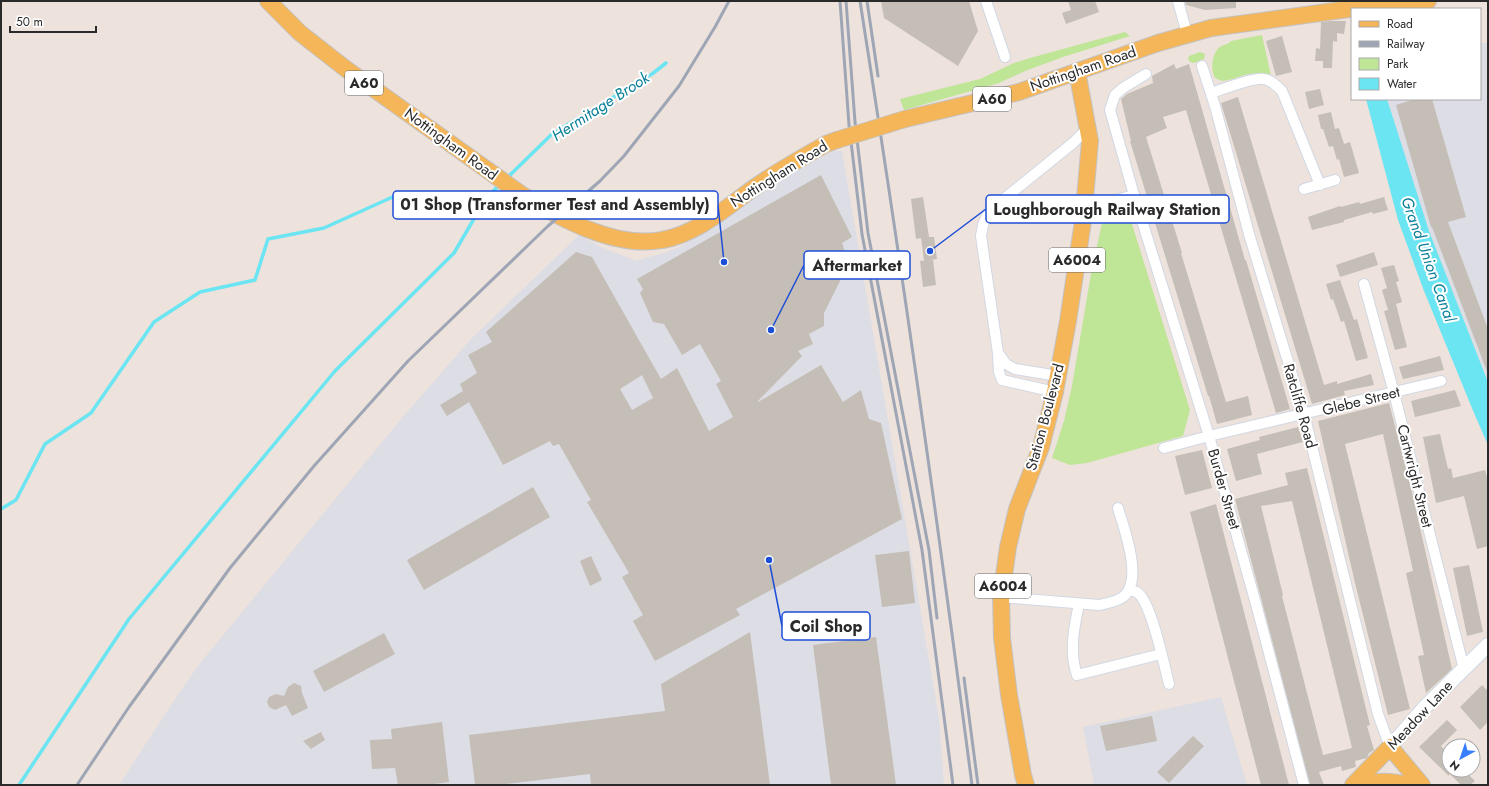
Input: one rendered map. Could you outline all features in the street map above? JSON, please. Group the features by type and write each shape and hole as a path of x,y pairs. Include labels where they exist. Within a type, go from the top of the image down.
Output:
{"main road":[{"name":"Nottingham Road","path":"268,1 300,33 346,69 467,156 547,210 583,227 627,240 660,241 673,238 711,218 759,184 826,144 837,140 905,119 1019,92 1187,34 1233,24 1351,9"},
{"name":"Nottingham Road","path":"1367,8 1428,1"},
{"name":"Station Boulevard","path":"1026,785 1009,695 1002,638 1001,597 1008,548 1018,509 1041,447 1055,392 1068,321 1083,221 1090,141 1077,71"},
{"name":"Meadow Lane","path":"1353,785 1390,747"},
{"path":"1390,747 1422,785"},
{"path":"1362,785 1371,782 1395,781 1408,785"}],"street":[{"path":"986,1 1005,57"},
{"path":"1178,1 1187,34"},
{"name":"Ratcliffe Road","path":"1202,66 1211,93 1249,234 1304,414 1378,714 1390,747"},
{"path":"1108,87 1115,95 1123,88 1146,74"},
{"path":"1211,93 1255,79 1263,78 1271,82 1282,91 1320,185"},
{"name":"Burder Street","path":"1115,95 1110,110 1134,195 1209,436 1256,604 1304,785"},
{"path":"1055,392 1002,380 998,372 998,353 982,236 983,225 989,211 1073,143 1088,128"},
{"path":"1304,189 1335,180"},
{"path":"1113,201 1134,195"},
{"name":"Cartwright Street","path":"1364,284 1394,393 1464,669"},
{"path":"998,353 1006,364 1015,369 1058,376"},
{"name":"Glebe Street","path":"1164,448 1441,381"},
{"path":"1001,597 1079,604 1114,602 1123,597 1129,590 1132,578 1132,556 1118,508"},
{"path":"1129,590 1138,593 1146,603 1155,630 1168,684"},
{"path":"1079,604 1073,630 1073,659 1077,675 1161,654"},
{"name":"Meadow Lane","path":"1390,747 1425,707 1487,647"}],"shaded area":[{"path":"1481,43 1488,43 1488,380 1429,231 1392,118 1388,100 1481,100"},
{"path":"833,151 842,151 939,719 944,785 119,785 201,662 401,419 471,339 579,235 601,247 636,261 667,252 682,246 794,173"},
{"path":"1221,697 1247,785 1094,785 1083,727"}],"green space":[{"path":"1125,32 1130,36 1063,57 1025,71 999,83 904,110 900,99 980,79 1014,63"},
{"path":"1262,35 1271,76 1255,73 1222,81 1215,78 1213,75 1212,66 1215,53 1220,47 1231,41"},
{"path":"1200,52 1205,54 1204,59 1194,63 1190,62 1188,59 1189,56"},
{"path":"1116,207 1124,209 1131,221 1190,410 1183,436 1087,463 1070,465 1052,458 1064,421 1072,386 1091,274 1102,223 1108,211"}],"water":[{"name":"Grand Union Canal","path":"1366,100 1387,100 1429,231 1488,382 1488,445 1424,291 1398,220"}],"building":[{"path":"881,1 969,1 978,31 958,66 884,18"},
{"path":"1068,1 1095,1 1099,12 1066,24 1062,13 1071,10"},
{"path":"1185,1 1236,1 1236,8 1205,10 1186,5"},
{"path":"1346,21 1344,34 1337,33 1337,42 1333,41 1332,68 1323,68 1323,61 1315,61 1316,48 1320,49 1321,22"},
{"path":"1282,36 1292,72 1276,76 1266,41"},
{"path":"1174,64 1176,69 1189,64 1245,260 1290,409 1276,413 1186,110 1163,117 1167,128 1146,137 1226,402 1248,396 1252,415 1217,424 1130,141 1121,99 1127,94 1153,83 1152,76"},
{"path":"1320,89 1324,105 1309,109 1305,92"},
{"path":"1238,97 1324,385 1337,381 1337,384 1371,374 1374,385 1344,391 1345,395 1312,404 1221,103"},
{"path":"1412,100 1432,100 1466,217 1448,222 1488,329 1488,374 1431,227 1396,105"},
{"path":"1331,112 1335,129 1339,128 1344,144 1350,142 1359,173 1344,177 1339,159 1337,160 1333,146 1329,147 1323,129 1321,129 1318,115"},
{"path":"821,175 852,237 842,243 849,263 824,313 824,326 809,334 813,344 798,351 802,356 758,402 821,365 843,402 861,390 869,419 881,423 902,519 736,609 740,615 655,661 633,621 643,615 622,577 629,573 587,502 591,500 559,444 553,446 550,441 503,465 469,402 447,416 440,405 463,391 460,384 477,373 468,355 492,342 486,332 576,252 592,257 661,379 677,368 709,431 733,417 716,384 721,381 700,344 682,355 664,324 653,322 640,293 643,289 637,279","holes":["642,375 653,398 632,410 620,389"]},
{"path":"923,197 929,237 934,237 937,259 924,261 921,238 916,239 911,199"},
{"path":"1384,197 1388,210 1373,214 1372,212 1344,220 1344,222 1312,230 1308,217 1340,206 1359,202 1360,204"},
{"path":"1374,252 1378,265 1340,277 1336,265"},
{"path":"933,260 936,285 923,287 920,261"},
{"path":"1394,265 1399,281 1396,282 1402,302 1396,304 1407,347 1395,350 1384,311 1388,310 1382,290 1387,288 1381,268"},
{"path":"1340,280 1354,320 1357,319 1368,358 1356,361 1344,321 1341,322 1333,299 1331,300 1326,284"},
{"path":"1440,356 1444,370 1403,379 1399,367"},
{"path":"1455,390 1461,406 1415,417 1411,401"},
{"path":"1389,403 1411,488 1452,669 1426,693 1418,656 1424,655 1406,573 1413,571 1383,434 1345,444 1410,709 1388,715 1355,583 1318,421"},
{"path":"1298,427 1303,442 1257,454 1262,474 1236,481 1227,449 1260,440 1259,437"},
{"path":"1440,434 1448,469 1451,468 1453,478 1485,470 1488,481 1488,546 1477,549 1464,496 1436,503 1423,437"},
{"path":"1202,450 1212,488 1185,495 1175,456"},
{"path":"1307,468 1370,725 1367,726 1374,750 1369,753 1367,758 1355,761 1356,767 1342,771 1341,766 1319,772 1324,785 1310,785 1235,499 1288,485 1285,473","holes":["1292,501 1352,748 1323,755 1282,596 1283,595 1261,506"]},
{"path":"533,487 550,517 424,590 407,560"},
{"path":"1216,504 1289,785 1261,785 1190,512"},
{"path":"909,551 915,603 882,607 875,555"},
{"path":"591,556 602,580 590,586 580,561"},
{"path":"1469,565 1483,632 1467,636 1453,568"},
{"path":"750,632 770,785 591,785 590,774 497,785 475,785 469,735 665,711 661,684"},
{"path":"384,633 395,654 324,692 313,671"},
{"path":"876,637 896,785 831,785 813,645"},
{"path":"294,683 301,686 308,708 292,716 286,705 275,710 269,707 267,702 269,697 276,694 284,696 288,687"},
{"path":"1482,685 1488,691 1488,722 1480,730 1460,707"},
{"path":"1152,716 1157,741 1106,751 1100,726"},
{"path":"1447,720 1457,730 1449,738 1441,738 1441,768 1419,747"},
{"path":"442,722 449,782 427,785 398,785 395,768 372,769 370,740 392,739 391,729"},
{"path":"321,732 325,740 311,749 303,741"},
{"path":"1193,736 1204,746 1169,783 1157,772"},
{"path":"1454,778 1472,778 1475,781 1470,785 1461,785"}],"waterway":[{"name":"Hermitage Brook","path":"506,179 552,134 652,74 666,63"},
{"name":"Hermitage Brook","path":"436,206 485,200 500,184"},
{"name":"Hermitage Brook","path":"1,509 16,500 45,444 91,413 154,322 200,292 255,280 268,239 324,228 397,195"},
{"name":"Hermitage Brook","path":"411,198 424,203"},
{"path":"19,785 129,619 335,371 454,253 485,200"}],"railway":[{"path":"77,785 129,707 230,568 314,466 408,361 548,226 600,181 624,156 679,86 729,1"},
{"path":"840,1 849,125 862,234 922,550 953,785"},
{"path":"846,1 855,122 868,233 929,550 937,618"},
{"path":"860,1 919,393 972,785"},
{"path":"867,1 878,76"},
{"path":"964,678 978,785"}],"place":[{"name":"Loughborough Railway Station","path":"930,251"},
{"name":"01 Shop (Transformer Test and Assembly)","path":"724,262"},
{"name":"Aftermarket","path":"771,330"},
{"name":"Coil Shop","path":"769,560"}]}
